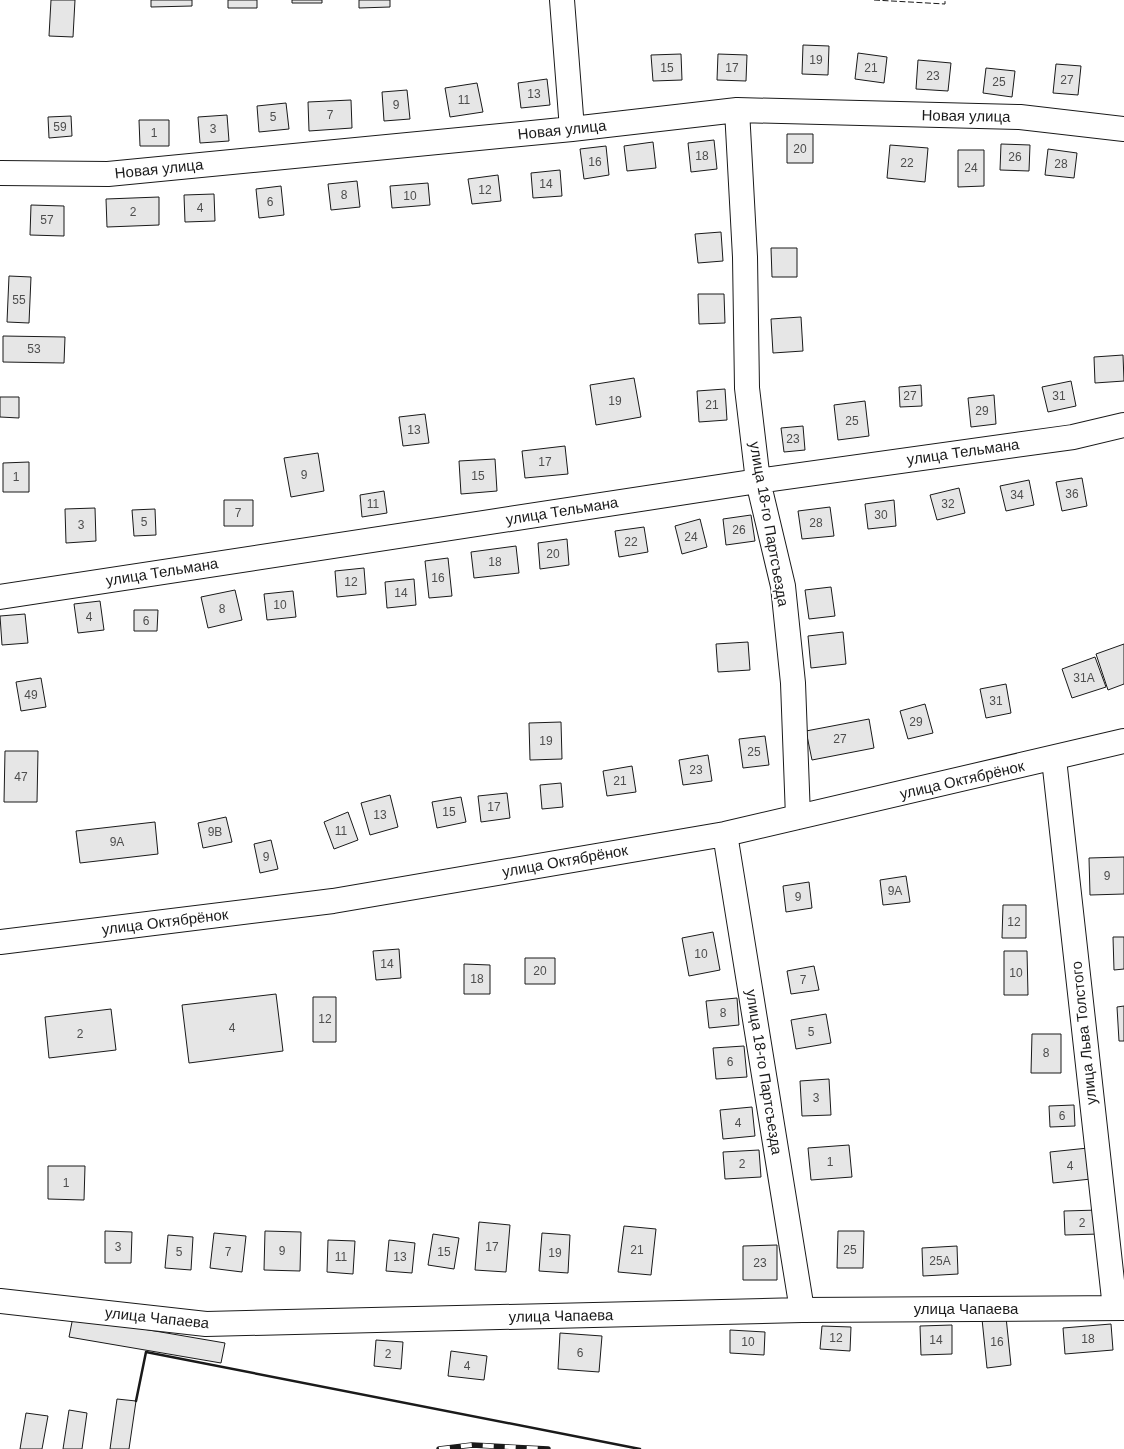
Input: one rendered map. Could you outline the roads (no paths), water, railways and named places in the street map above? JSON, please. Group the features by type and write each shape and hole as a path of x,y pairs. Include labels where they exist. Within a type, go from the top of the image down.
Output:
{"street":[{"path":"562,0 572,129"},
{"name":"Новая улица","path":"0,174 108,174 572,129 737,110 1020,117 1124,129"},
{"name":"улица 18-го Партсъезда","path":"737,110 746,256 747,388 758,481 783,586 793,683 798,817"},
{"name":"улица Тельмана","path":"0,597 758,481 1073,437 1124,424"},
{"name":"улица Октябрёнок","path":"0,942 333,901 725,834 1054,759 1124,741"},
{"name":"улица Льва Толстого","path":"1054,759 1120,1308"},
{"name":"улица 18-го Партсъезда","path":"725,834 802,1310"},
{"name":"улица Чапаева","path":"0,1301 206,1324 802,1310 1120,1308"}],"railway":[{"path":"439,1449 472,1445 548,1449"}]}
